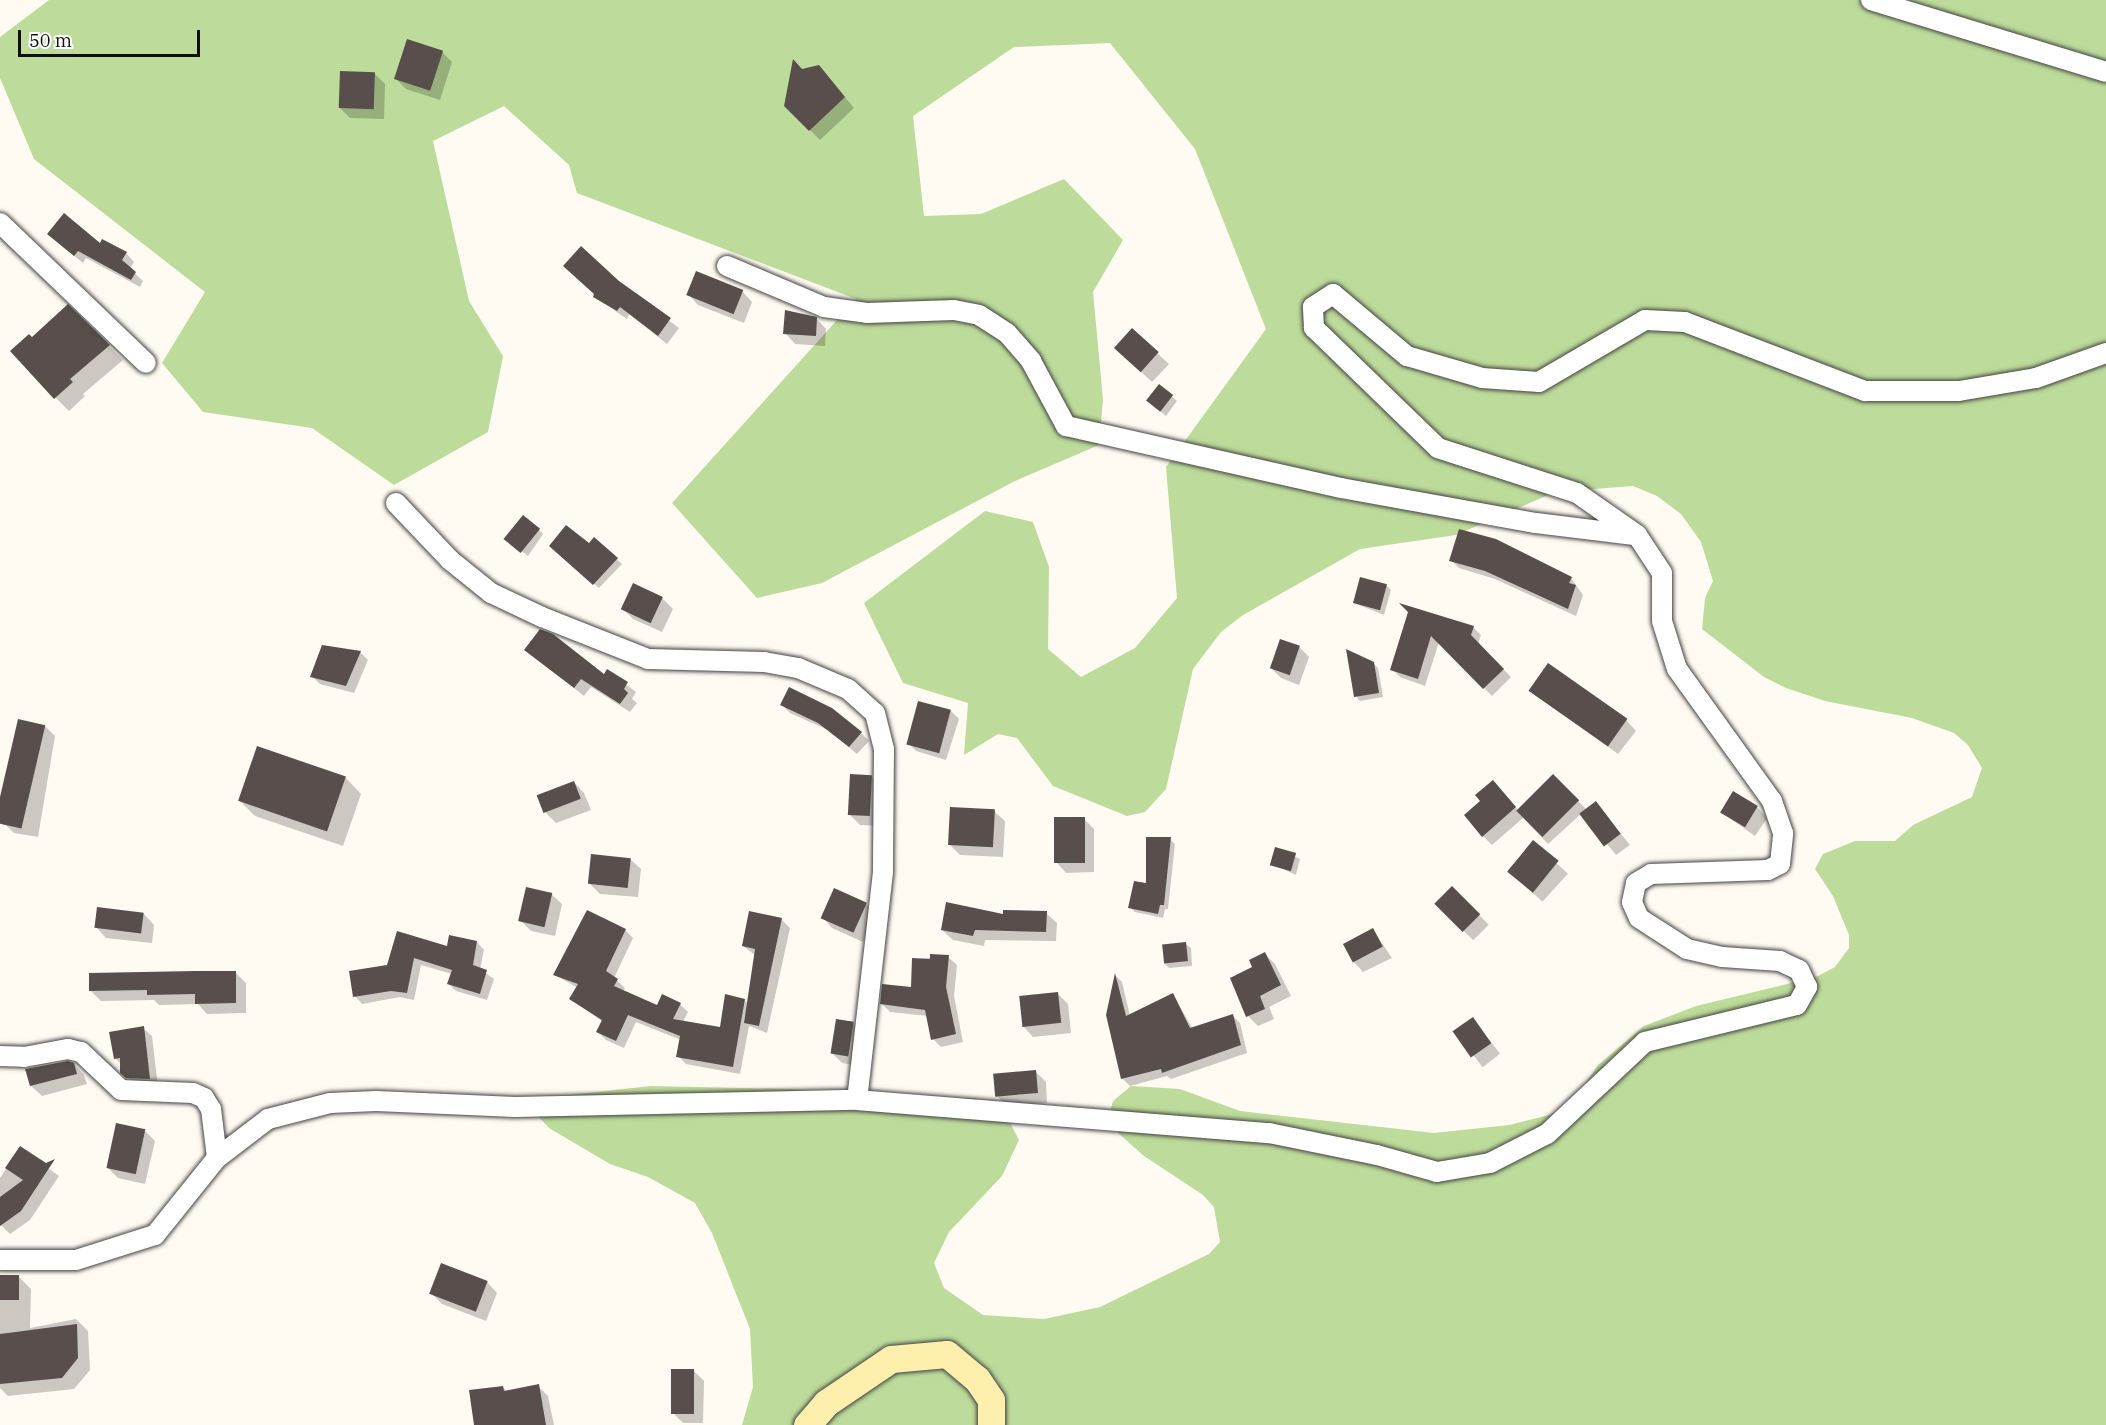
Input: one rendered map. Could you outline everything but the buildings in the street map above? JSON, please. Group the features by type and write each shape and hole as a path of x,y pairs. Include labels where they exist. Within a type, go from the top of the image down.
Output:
{"main road":[{"path":"807,1425 826,1403 891,1359 947,1354 977,1379 991,1400 991,1425"}],"street":[{"path":"1871,0 2106,72"},
{"path":"0,223 146,363"},
{"path":"727,266 824,307 867,314 954,310 979,315 1007,333 1030,361 1066,426 1319,483 1536,523 1637,535"},
{"path":"0,1260 76,1260 155,1234 217,1158 268,1119 330,1103 376,1101 515,1107 857,1100 1269,1133 1377,1155 1437,1172 1490,1163 1546,1134 1645,1042 1797,1005 1807,987 1799,970 1780,961 1722,957 1687,948 1639,918 1632,902 1636,883 1651,874 1768,870 1780,864 1783,833 1772,801 1677,669 1662,621 1662,573 1637,535 1578,494 1438,448 1314,328 1313,307 1333,294 1407,356 1482,378 1539,382 1645,320 1685,322 1865,391 1959,391 2036,378 2106,353"},
{"path":"396,503 450,560 491,593 542,617 648,659 764,662 798,668 848,689 875,712 884,749 884,872 857,1100"},
{"path":"0,1056 81,1052 121,1090 193,1093 204,1098 211,1109 217,1158"}],"green space":[{"path":"49,0 2106,0 2106,1425 742,1425 753,1387 750,1329 712,1233 695,1203 648,1177 610,1164 549,1128 537,1115 540,1098 651,1086 793,1089 842,1097 975,1098 1005,1113 1019,1140 1002,1176 949,1232 934,1263 944,1288 983,1315 1044,1319 1100,1307 1209,1254 1220,1242 1214,1207 1203,1195 1144,1156 1118,1133 1109,1115 1113,1101 1131,1086 1180,1089 1240,1111 1434,1133 1509,1125 1553,1114 1573,1104 1597,1066 1644,1026 1696,1006 1816,977 1835,967 1849,948 1849,935 1833,896 1815,869 1823,854 1855,841 1895,841 1913,825 1972,797 1982,768 1968,745 1954,733 1912,718 1825,701 1786,688 1764,677 1702,629 1705,598 1713,581 1701,542 1681,514 1657,496 1633,486 1555,492 1456,535 1360,549 1243,615 1221,632 1193,669 1166,789 1145,812 1127,816 1053,786 1017,738 998,734 964,755 968,703 903,683 864,603 985,511 1033,522 1049,567 1048,649 1081,677 1135,648 1177,598 1166,467 1266,329 1195,149 1110,43 1014,47 913,116 924,216 981,214 1064,179 1123,240 1093,292 1103,399 1099,445 1015,481 822,583 757,598 672,503 856,299 577,193 569,165 504,106 433,141 469,301 503,356 488,432 394,485 312,428 203,412 162,363 205,292 34,159 0,78 0,37"}]}
